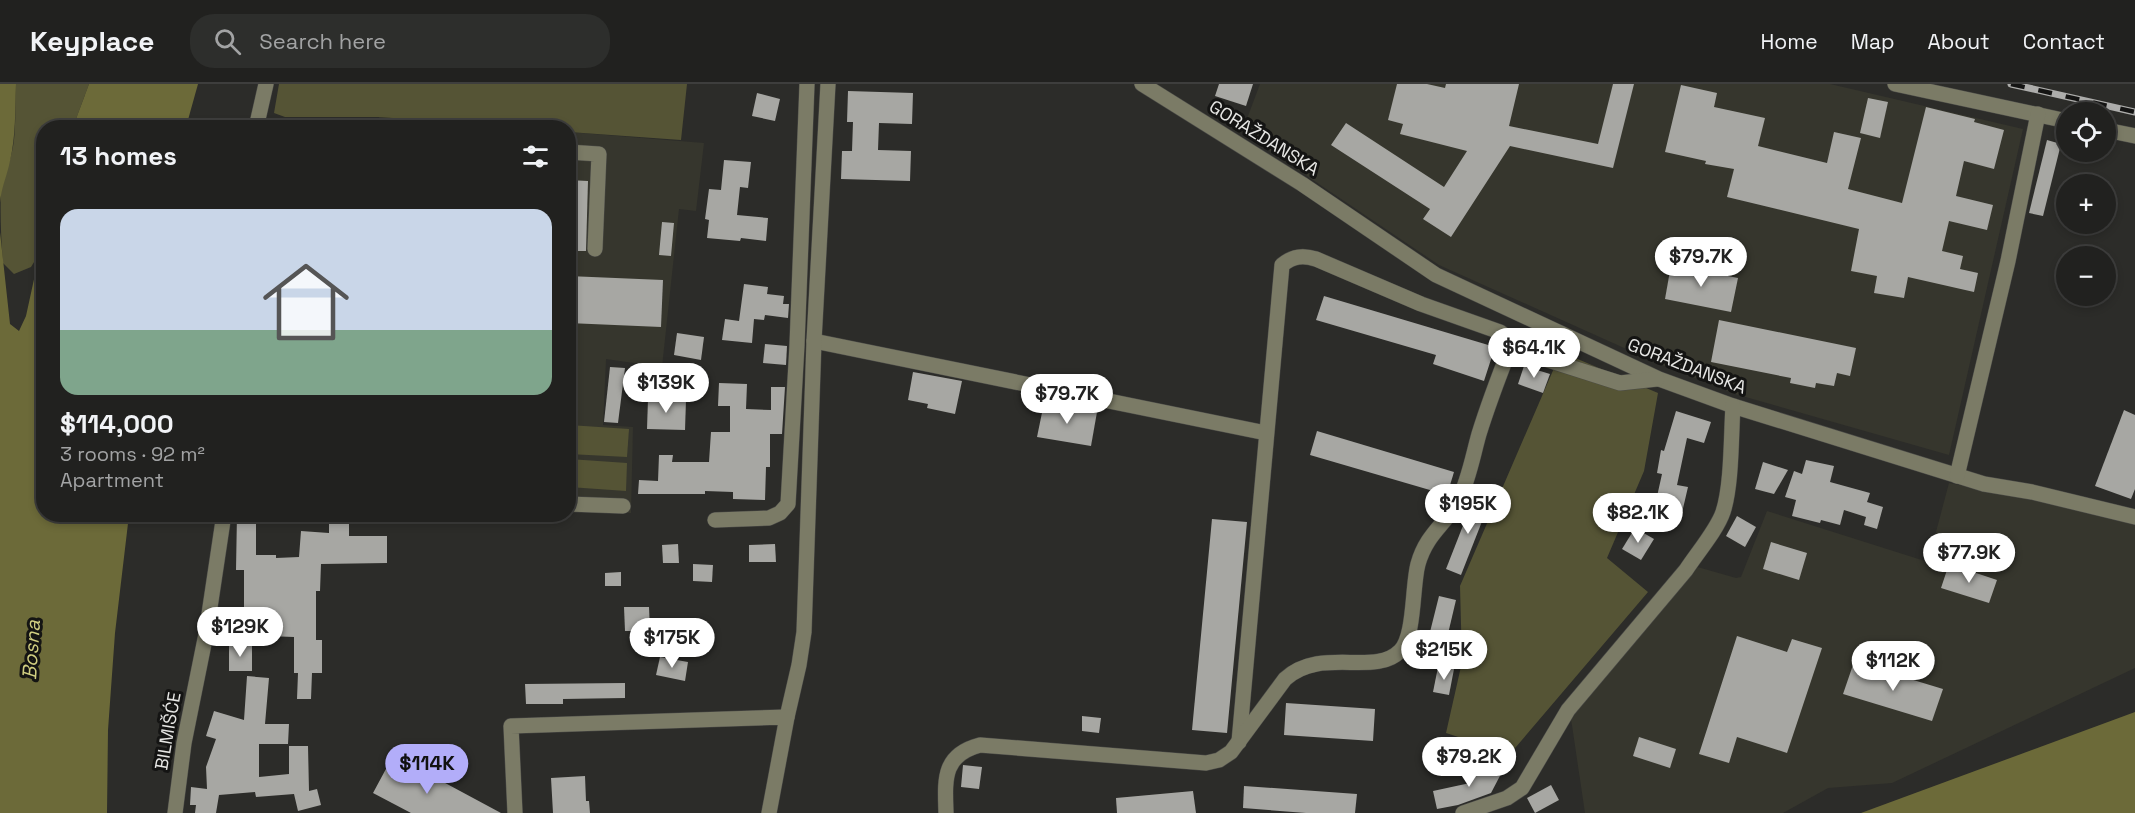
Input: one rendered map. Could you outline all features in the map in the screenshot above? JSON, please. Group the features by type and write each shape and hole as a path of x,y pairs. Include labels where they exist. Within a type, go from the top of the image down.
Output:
{"street":[{"path":"258,120 266,84"},
{"path":"715,520 769,518 780,513 788,504 797,345 807,84"},
{"path":"769,813 804,632 814,341 828,84"},
{"name":"GORAŽDANSKA","path":"1142,84 1302,184 1436,275 1659,379 1733,406 1984,484 2032,492 2135,517"},
{"path":"1895,84 2056,118"},
{"path":"1957,476 2008,261 2038,114"},
{"path":"2116,132 2135,136"},
{"path":"576,153 599,154 594,249"},
{"path":"946,813 946,776 950,766 961,752 980,745 1206,763 1219,760 1231,752 1239,742 1285,679 1294,671 1317,663 1378,662 1391,658 1401,651 1408,639 1415,580 1423,548 1459,500 1490,400 1510,348 1508,338 1500,332 1421,304 1306,256 1288,259 1282,265 1239,742"},
{"path":"814,341 1266,433"},
{"path":"1510,348 1620,383 1659,379"},
{"path":"1464,813 1507,798 1522,788 1568,710 1686,570 1702,546 1723,513 1733,406"},
{"path":"576,504 623,506"},
{"name":"BILMIŠĆE","path":"175,813 184,744 206,634 223,522"},
{"path":"515,813 511,726 787,717"}],"shaded area":[{"path":"16,84 89,84 76,120 36,120 36,259 31,267 14,274 3,263 1,189 12,153"},
{"path":"279,84 687,84 681,140 576,132 576,120 285,117 274,113"},
{"path":"1260,84 1830,84 2023,129 1949,455 1735,394 1662,365 1439,265 1242,132"},
{"path":"379,117 419,120 379,120"},
{"path":"576,133 704,143 696,211 679,209 662,367 606,359 603,425 633,427 631,513 576,511"},
{"path":"1561,352 1658,393 1644,471 1607,558 1648,592 1510,754 1446,733 1462,662 1460,586"},
{"path":"576,425 629,429 627,457 576,454"},
{"path":"576,459 627,463 626,491 576,487"},
{"path":"1949,483 2022,497 2135,511 2135,668 1892,783 1828,788 1783,813 1585,813 1570,712 1687,564 1736,578 1741,577 1767,511 1928,562"}],"water":[{"path":"0,84 16,84 13,142 0,203"},
{"path":"89,84 198,84 188,120 76,120"},
{"name":"Bosna","path":"0,232 10,324 19,331 26,316 36,270 36,522 128,522 115,633 108,730 107,813 0,813"},
{"path":"2135,712 2135,813 1861,813"}],"building":[{"path":"1219,84 1253,84 1246,106 1215,96"},
{"path":"1397,84 1427,84 1445,88 1446,84 1519,84 1509,126 1598,144 1613,84 1634,84 1613,168 1510,146 1451,237 1423,219 1430,209 1331,145 1346,123 1444,187 1467,151 1400,134 1403,124 1388,120"},
{"path":"1681,85 1717,93 1714,107 1765,118 1758,146 1827,163 1834,132 1861,138 1848,189 1902,203 1926,107 1975,119 1974,122 2004,130 1994,169 1964,161 1956,196 1993,205 1987,230 1949,221 1942,251 1963,256 1960,269 1978,273 1974,292 1908,277 1904,298 1874,293 1877,276 1851,271 1859,229 1727,197 1734,169 1705,164 1706,161 1665,152"},
{"path":"848,91 913,93 912,124 879,123 878,150 911,151 910,181 841,179 842,151 852,151 853,122 847,122"},
{"path":"757,93 780,99 775,121 752,116"},
{"path":"1868,98 1888,102 1880,138 1860,133"},
{"path":"2047,140 2056,143 2056,162 2043,216 2029,213"},
{"path":"724,160 751,162 748,188 740,187 737,215 768,218 766,241 707,238 709,220 705,219 709,189 721,190"},
{"path":"576,180 588,181 586,251 576,251"},
{"path":"662,222 674,223 671,256 659,255"},
{"path":"1671,265 1738,278 1731,312 1665,299"},
{"path":"576,276 663,280 661,327 576,323"},
{"path":"744,284 768,287 767,294 784,296 783,304 789,304 788,318 765,315 764,320 754,319 752,343 722,340 725,319 739,321"},
{"path":"1324,296 1495,347 1484,381 1433,364 1436,355 1316,320"},
{"path":"1719,320 1856,348 1850,376 1837,373 1834,386 1816,383 1815,388 1790,383 1791,378 1711,362"},
{"path":"677,333 704,337 701,360 674,355"},
{"path":"765,344 787,346 786,365 763,363"},
{"path":"1524,366 1550,374 1543,393 1518,384"},
{"path":"610,367 625,368 618,423 604,422"},
{"path":"913,372 962,381 955,414 927,408 928,404 908,400"},
{"path":"719,383 747,384 746,409 771,410 771,387 785,387 782,434 770,434 770,467 766,467 765,500 733,499 733,492 638,494 639,480 658,481 659,455 673,455 672,462 709,462 711,432 730,432 730,406 718,406"},
{"path":"648,399 686,400 685,430 647,429"},
{"path":"1044,403 1097,412 1091,446 1037,437"},
{"path":"2124,410 2135,415 2135,489 2131,499 2095,486"},
{"path":"1676,411 1711,422 1704,443 1687,438 1677,485 1688,487 1681,517 1654,510 1662,474 1657,473 1661,450 1664,451"},
{"path":"1317,431 1454,472 1447,495 1310,455"},
{"path":"1806,460 1834,466 1830,482 1870,493 1867,502 1883,507 1877,529 1864,525 1866,517 1844,510 1840,525 1792,516 1796,500 1785,497 1794,471 1802,474"},
{"path":"1763,462 1788,470 1774,494 1755,489"},
{"path":"1475,495 1490,501 1461,575 1446,569"},
{"path":"1737,516 1756,527 1745,547 1726,536"},
{"path":"1212,519 1247,522 1227,733 1192,730"},
{"path":"237,522 256,522 256,555 276,555 276,558 299,557 301,531 329,533 329,522 349,522 349,536 387,536 387,563 321,564 320,591 316,591 316,640 322,640 322,673 312,673 311,699 297,699 298,673 294,673 294,637 244,635 244,570 236,570"},
{"path":"1635,528 1654,539 1641,560 1622,549"},
{"path":"1771,542 1807,553 1799,580 1763,569"},
{"path":"678,544 679,563 663,563 662,545"},
{"path":"775,544 776,562 749,562 749,545"},
{"path":"693,564 713,565 712,582 693,581"},
{"path":"1949,564 1997,580 1989,603 1941,588"},
{"path":"621,572 621,586 605,586 605,573"},
{"path":"1439,596 1456,600 1447,638 1429,636"},
{"path":"624,607 649,607 650,631 625,631"},
{"path":"1737,636 1787,652 1792,639 1822,648 1787,753 1737,737 1729,763 1699,754"},
{"path":"229,644 252,644 252,671 229,671"},
{"path":"660,657 688,662 685,681 656,675"},
{"path":"1854,662 1943,689 1932,721 1843,694"},
{"path":"1438,667 1454,669 1449,695 1433,692"},
{"path":"247,676 269,678 265,724 289,724 288,744 259,744 259,777 289,774 289,746 308,746 309,791 317,789 321,805 298,811 294,794 256,797 255,792 219,795 216,813 195,813 196,805 190,805 191,787 207,789 206,767 216,739 206,736 214,711 244,720"},
{"path":"625,683 625,698 563,699 563,704 526,704 525,684"},
{"path":"1286,703 1375,709 1373,741 1284,735"},
{"path":"1082,716 1101,718 1099,733 1082,731"},
{"path":"1639,737 1676,749 1670,768 1633,756"},
{"path":"1480,762 1502,772 1491,793 1458,805 1437,809 1433,791 1470,783"},
{"path":"963,765 982,767 979,789 961,787"},
{"path":"387,767 415,781 421,770 501,813 411,813 373,793"},
{"path":"585,776 586,801 589,801 590,813 553,813 551,778"},
{"path":"1551,785 1559,800 1535,813 1527,798"},
{"path":"1244,786 1357,794 1355,813 1306,813 1243,808"},
{"path":"1193,791 1196,813 1117,813 1116,798"}],"railway":[{"path":"2011,84 2135,112"}]}
